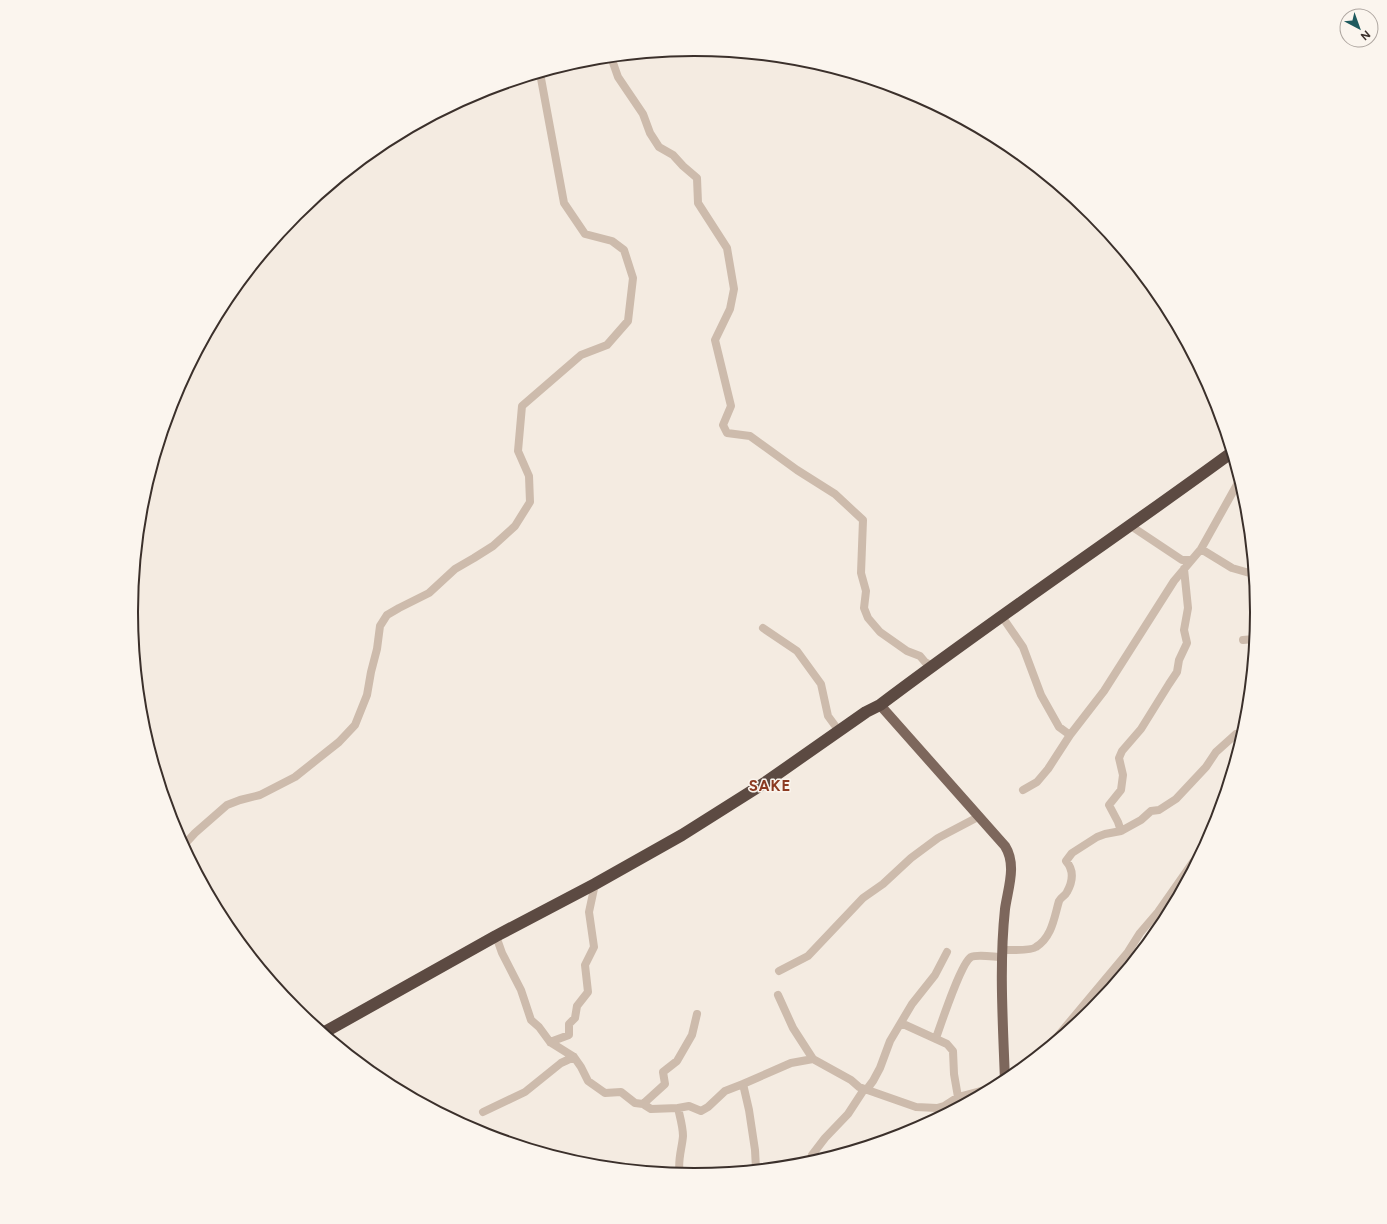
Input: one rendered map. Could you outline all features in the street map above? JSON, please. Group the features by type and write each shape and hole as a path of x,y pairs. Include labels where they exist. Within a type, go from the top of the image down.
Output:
{"highway":[{"path":"328,1030 496,936 595,884 682,835 766,782 866,712 880,705 998,618 1227,456"}],"main road":[{"path":"880,705 1005,846 1011,858 1002,954 1005,1072"}],"street":[{"path":"613,62 618,77 642,114 656,143 673,155 697,178 698,203 727,248 734,289 730,309 715,340 731,406 723,425 725,430 727,433 750,436 797,470 835,494 862,520 861,573 866,591 864,608 868,618 880,632 907,650 920,656 925,662 932,666"},
{"path":"187,841 195,832 227,805 260,795 295,777 339,742 355,725 367,695 377,649 380,626 387,615 429,593 455,569 493,546 515,526 530,502 529,476 518,451 522,406 580,355 607,345 628,321 633,278 624,250 612,241 586,234 564,203 541,78"},
{"path":"1023,790 1037,782 1048,769 1070,735 1104,691 1174,581 1201,549 1235,487"},
{"path":"1130,526 1182,560 1191,560"},
{"path":"1201,549 1232,568 1248,572"},
{"path":"1121,831 1109,805 1121,790 1123,775 1119,758 1122,751 1141,728 1177,672 1179,660 1187,643 1184,630 1188,608 1184,569"},
{"path":"998,618 1003,618 1022,647 1041,695 1059,727 1070,735"},
{"path":"763,628 797,651 821,684 828,716 839,731"},
{"path":"1243,640 1248,640"},
{"path":"936,1038 951,995 967,961 974,956 1002,954 1035,949 1045,940 1054,925 1060,899 1067,892 1072,879 1072,871 1066,860 1072,853 1097,837 1121,831 1176,799 1206,767 1216,752 1236,734"},
{"path":"779,971 808,956 863,898 883,884 911,858 938,838 978,817"},
{"path":"550,1042 569,1035 569,1024 575,1018 577,1006 588,992 585,965 594,947 589,912 595,884"},
{"path":"1074,1017 1170,898"},
{"path":"496,936 502,953 522,990 531,1020 539,1027 550,1042 574,1057 588,1081 605,1093 621,1092 635,1103 643,1104 651,1109 688,1106 701,1110 708,1107 725,1091 791,1063 813,1059"},
{"path":"812,1154 848,1114 863,1091 867,1090 880,1068 890,1041 912,1004 935,975 947,952"},
{"path":"778,995 793,1028 813,1059 851,1080 859,1087 898,1102 926,1108 937,1108 944,1106 958,1097 972,1093"},
{"path":"643,1104 665,1084 663,1072 677,1061 692,1035 697,1014"},
{"path":"901,1024 947,1044 952,1051 958,1097"},
{"path":"483,1112 525,1092 561,1064 574,1057"},
{"path":"743,1084 756,1150 756,1164"},
{"path":"678,1108 683,1134 682,1148 678,1163 679,1168"}],"district":[{"name":"SAKE","path":"770,786"}]}
